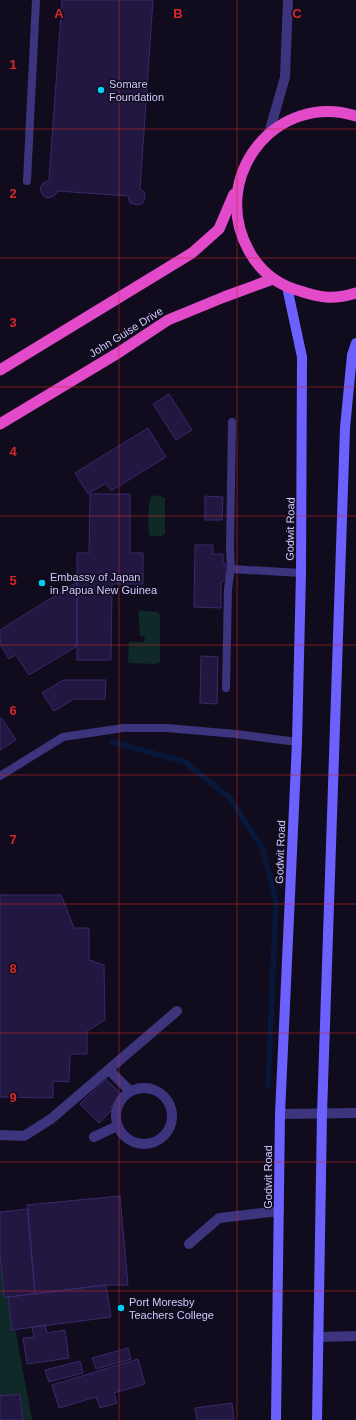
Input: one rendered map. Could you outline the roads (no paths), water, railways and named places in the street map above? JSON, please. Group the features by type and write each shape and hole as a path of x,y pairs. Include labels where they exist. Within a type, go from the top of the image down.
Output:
{"highway":[{"path":"0,370 192,253 219,229 249,157 258,144 269,133 292,119 318,112 344,113 356,116"},
{"path":"237,187 236,213 242,238 254,260 273,279 287,287 321,298 345,296 356,293"},
{"name":"John Guise Drive","path":"0,424 118,353 168,320 273,279"}],"main road":[{"name":"Godwit Road","path":"276,1420 280,1114 297,742 301,572 302,357 287,287"},
{"path":"317,1420 322,1114 345,428 352,355 356,342"}],"street":[{"path":"269,133 285,77 288,0"},
{"path":"0,1136 24,1136 51,1119 177,1011"},
{"path":"109,1070 130,1091"},
{"path":"138,1088 153,1089 166,1098 170,1105 172,1121 169,1130 163,1137 155,1142 146,1144 129,1140 122,1134 117,1126 116,1118 118,1106 124,1096 130,1091 138,1088"},
{"path":"280,1114 356,1113"},
{"path":"94,1137 117,1126"},
{"path":"189,1244 219,1218 279,1211"},
{"path":"318,1337 356,1336"}],"lane":[{"path":"27,181 36,0"},
{"path":"226,688 228,590 231,569 232,422"},
{"path":"231,569 301,572"},
{"path":"0,776 63,737 123,728 166,728 236,734 297,742"}],"waterway":[{"path":"112,742 185,762 230,798 262,848 276,901 268,1086"}],"place":[{"name":"Somare Foundation","path":"101,90"},
{"name":"Embassy of Japan in Papua New Guinea","path":"42,583"},
{"name":"Port Moresby Teachers College","path":"121,1308"}]}
